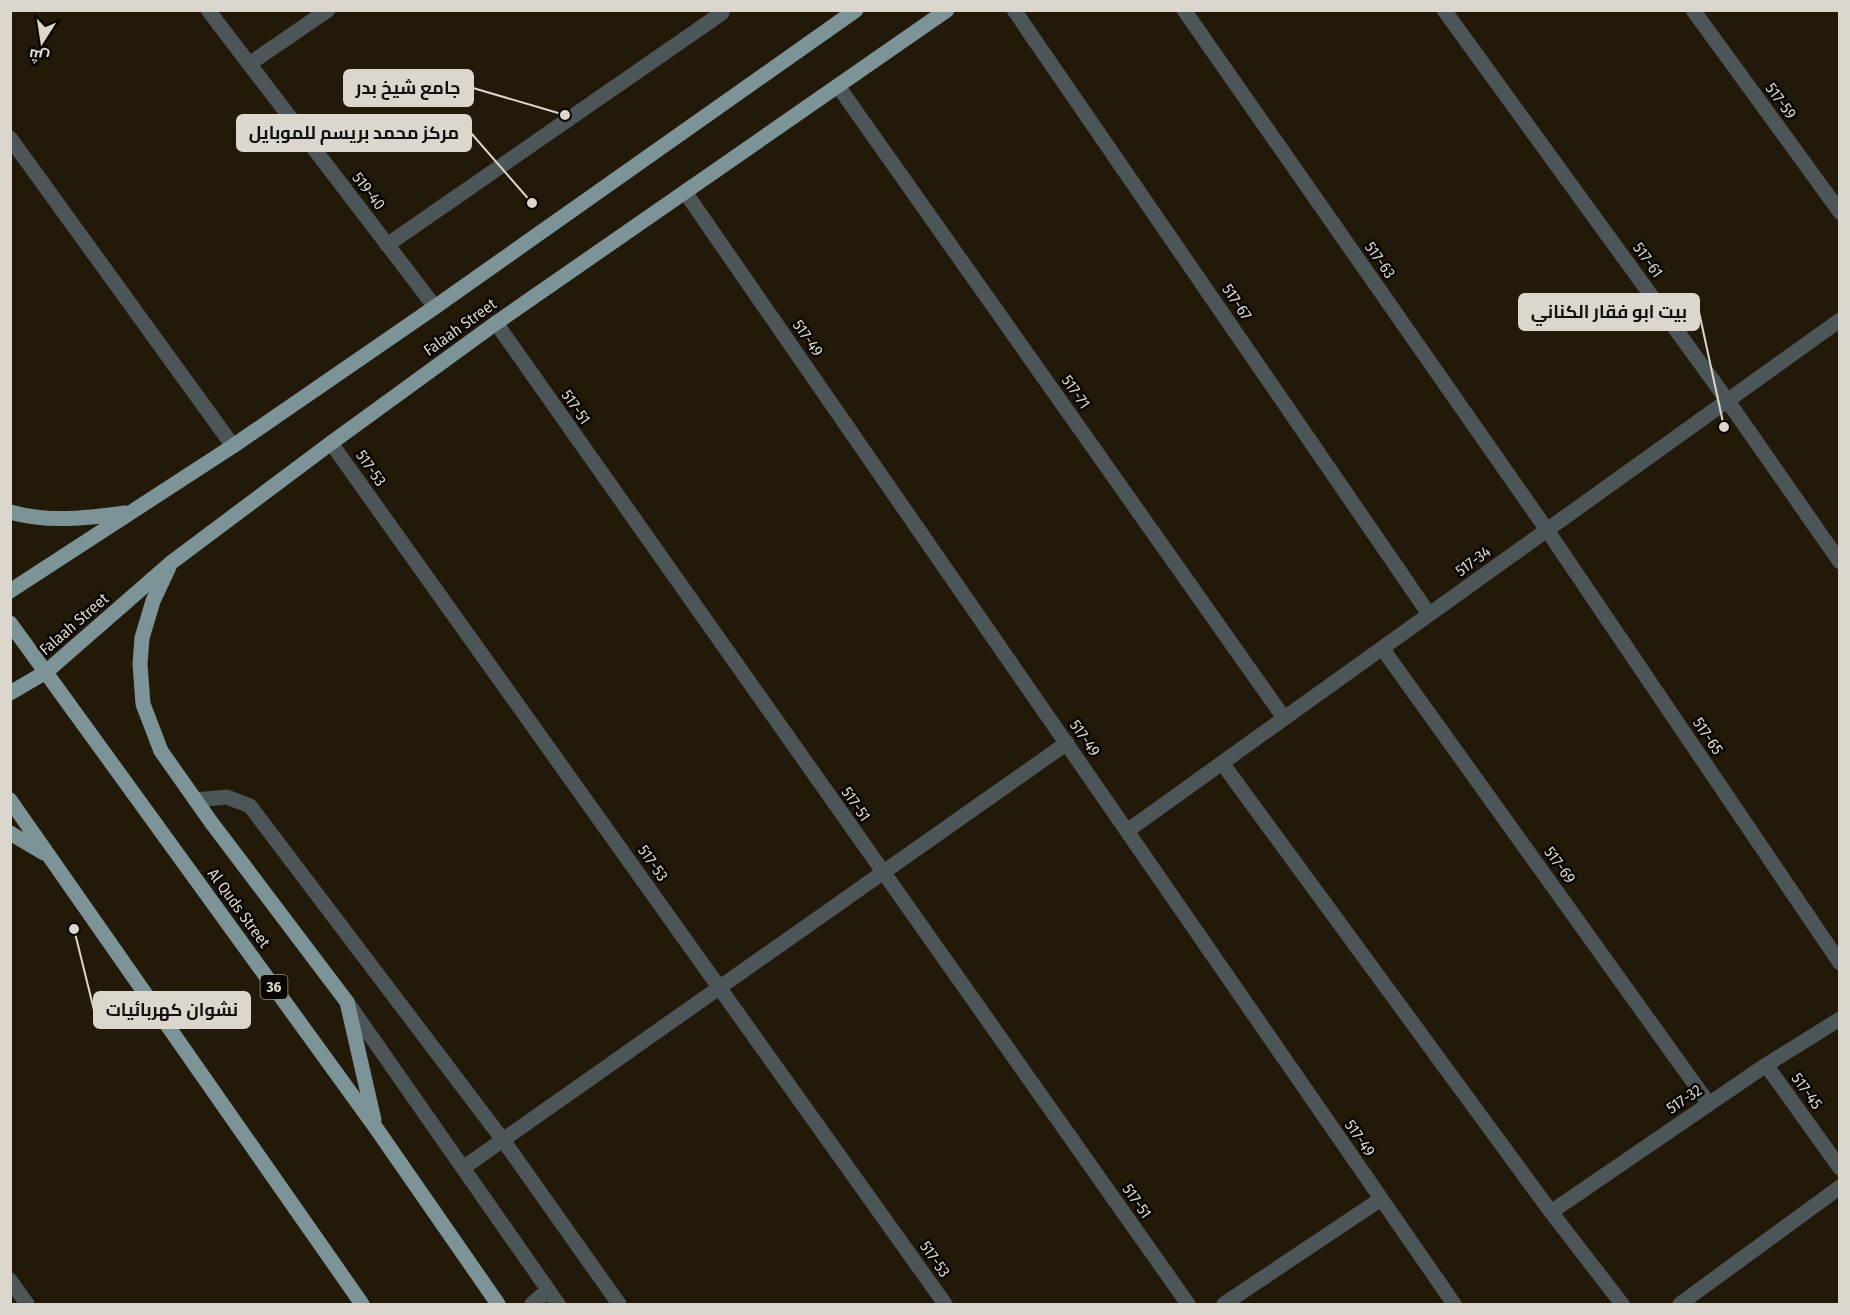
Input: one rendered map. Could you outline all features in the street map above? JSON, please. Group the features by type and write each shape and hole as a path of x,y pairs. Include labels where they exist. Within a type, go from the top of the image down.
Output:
{"main road":[{"name":"Falaah Street","path":"10,591 233,446 435,307 856,10"},
{"name":"Falaah Street","path":"10,693 46,672 172,562 331,443 496,323 947,10"},
{"path":"10,512 31,518 85,518 131,512"},
{"path":"172,562 153,601 142,638 140,664 143,704 161,751 195,800 347,1002 376,1128"},
{"name":"Al Quds Street","path":"10,622 376,1128 498,1305"},
{"path":"10,800 362,1305"},
{"path":"10,833 47,855"}],"street":[{"name":"519-40","path":"208,10 435,307"},
{"path":"249,64 328,10"},
{"name":"517-67","path":"1014,10 1429,614"},
{"name":"517-63","path":"1184,10 1547,530"},
{"name":"517-61","path":"1444,10 1727,400 1839,562"},
{"name":"517-59","path":"1693,10 1839,212"},
{"path":"387,245 722,13"},
{"name":"517-71","path":"838,86 1284,718"},
{"path":"10,138 233,446"},
{"name":"517-49","path":"686,192 1454,1305"},
{"name":"517-34","path":"1127,831 1839,320"},
{"name":"517-51","path":"496,323 1188,1305"},
{"name":"517-53","path":"331,443 945,1305"},
{"name":"517-65","path":"1547,530 1839,963"},
{"name":"517-69","path":"1382,648 1709,1104"},
{"path":"463,1168 1067,743"},
{"path":"1222,763 1551,1212 1622,1305"},
{"path":"195,800 227,797 250,806 503,1140 619,1305"},
{"path":"347,1002 558,1305"},
{"name":"517-32","path":"1551,1212 1766,1065 1839,1019"},
{"name":"517-45","path":"1766,1065 1839,1168"},
{"path":"1680,1305 1839,1187"},
{"path":"1224,1305 1381,1199"},
{"path":"10,1280 27,1305"},
{"path":"532,1305 548,1290"}],"place":[{"name":"جامع شيخ بدر","path":"565,115"},
{"name":"مركز محمد بريسم للموبايل","path":"532,203"},
{"name":"بيت ابو فقار الكناني","path":"1724,427"},
{"name":"نشوان كهربائيات","path":"74,929"}]}
